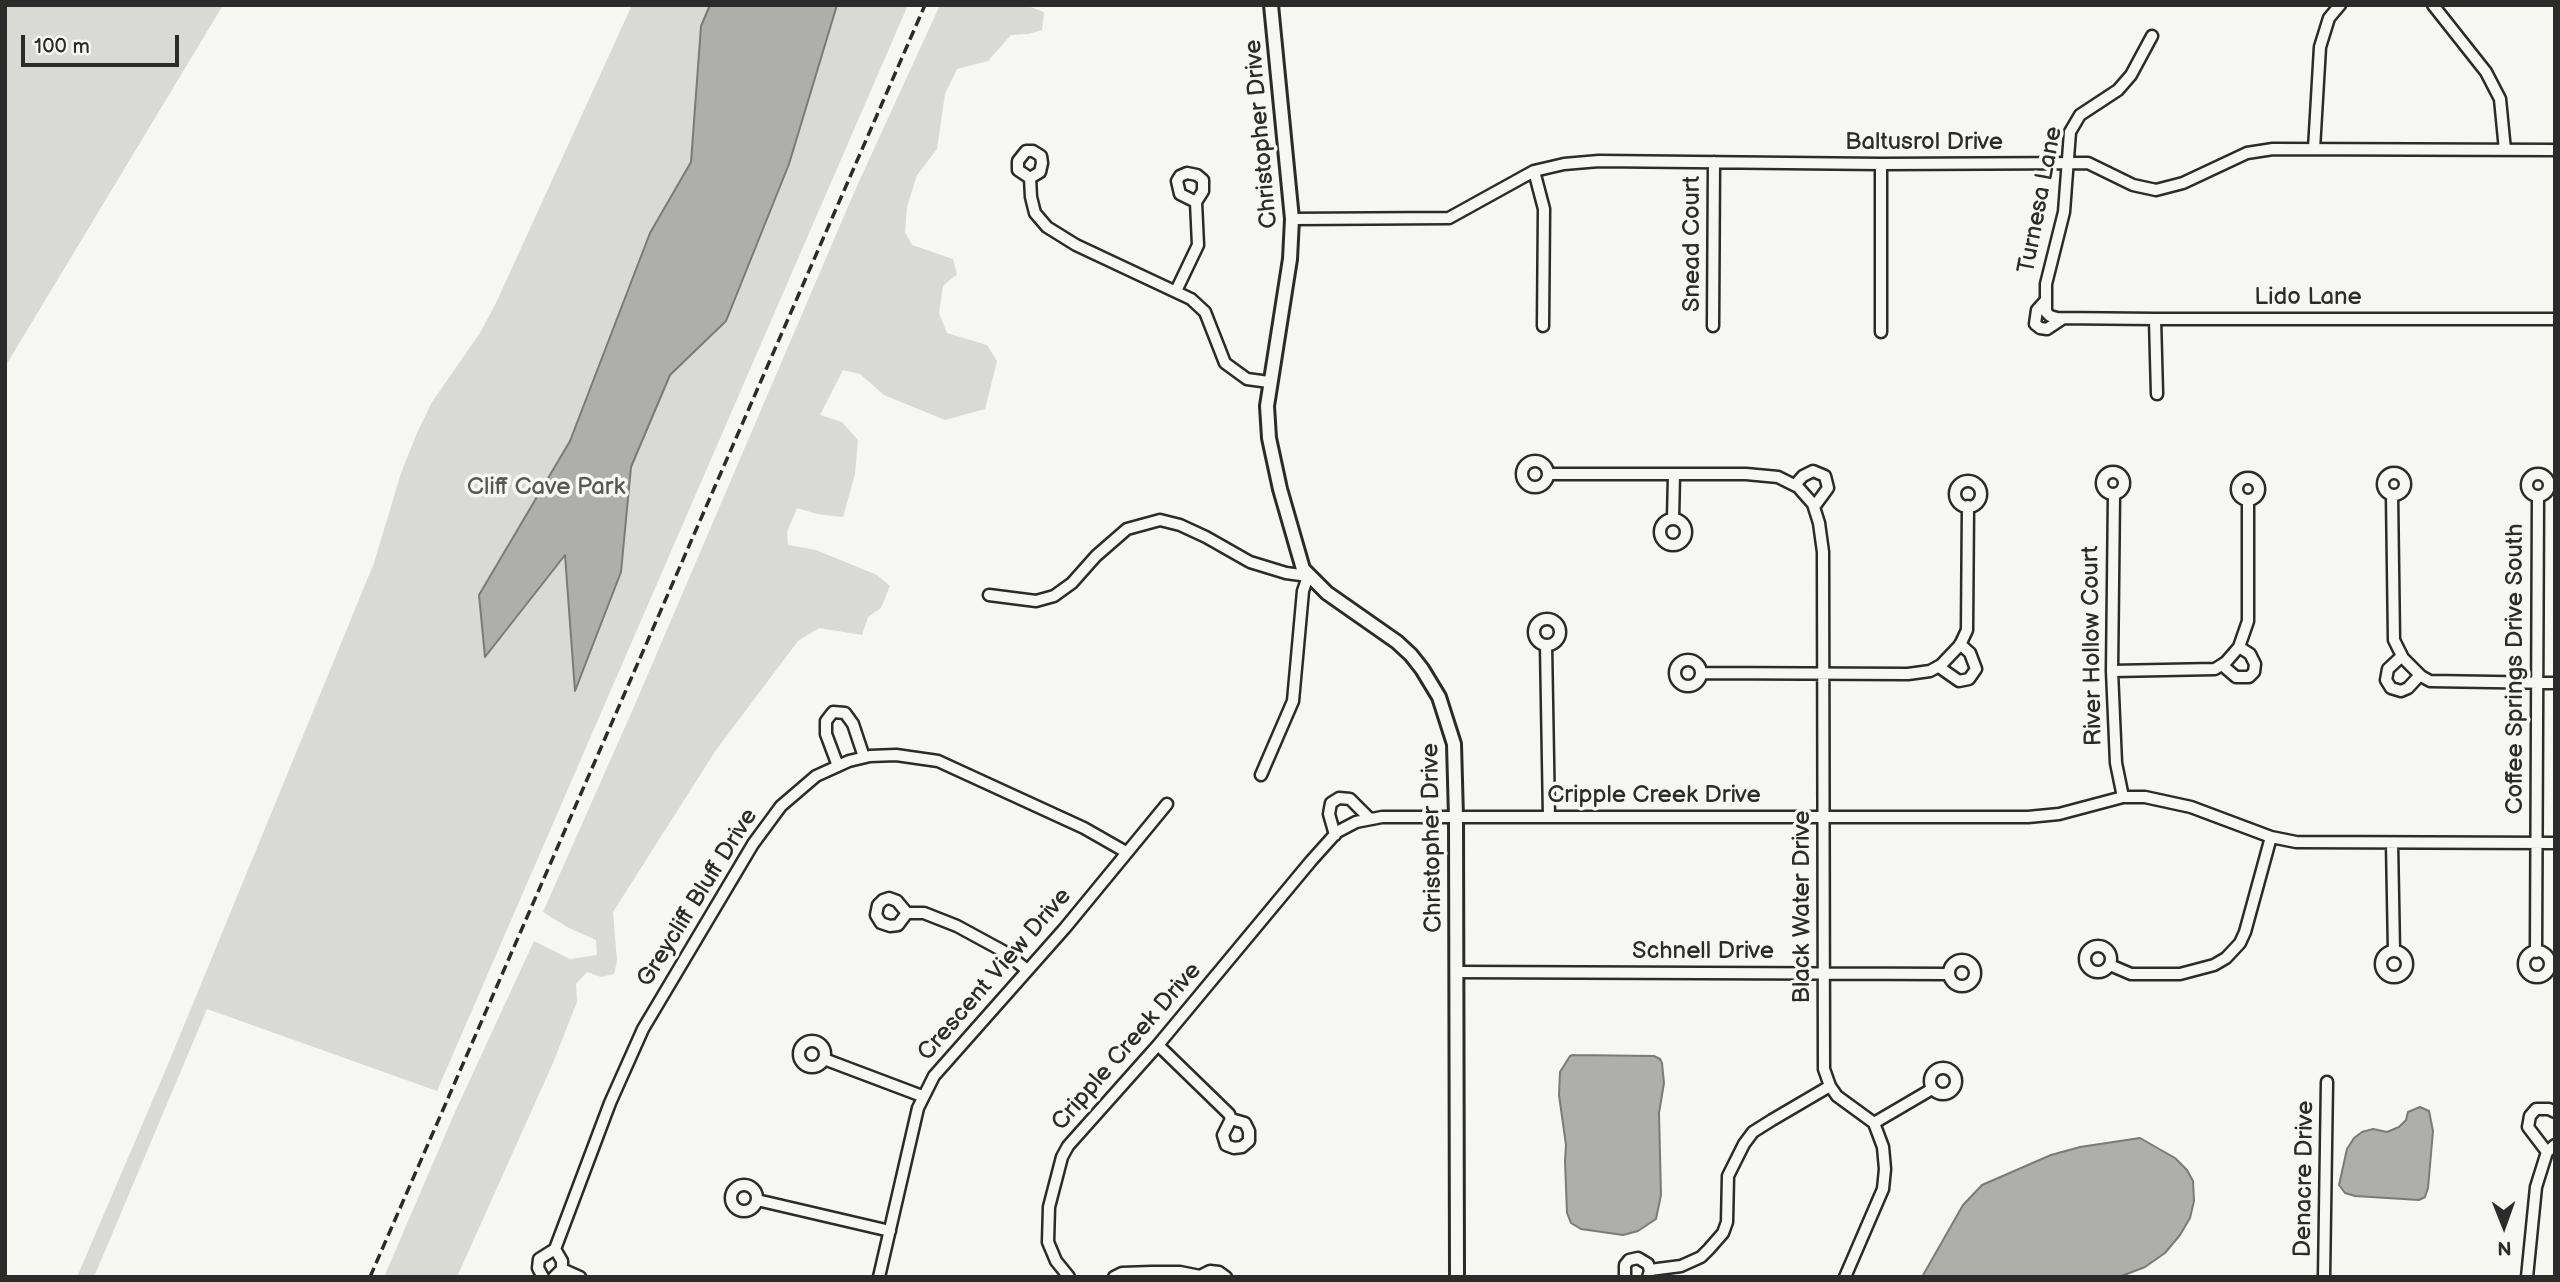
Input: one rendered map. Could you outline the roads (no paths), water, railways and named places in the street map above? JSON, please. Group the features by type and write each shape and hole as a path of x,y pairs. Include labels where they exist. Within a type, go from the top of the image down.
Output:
{"street":[{"name":"Christopher Drive","path":"1271,5 1292,219 1290,258 1266,415 1295,546 1308,576 1411,655 1431,681 1446,713 1454,744 1457,1277"},
{"path":"2314,149 2320,47 2329,18 2340,5"},
{"path":"2432,5 2486,72 2500,99 2505,150"},
{"name":"Turnesa Lane","path":"2050,316 2046,313 2046,284 2064,212 2070,132 2080,116 2118,90 2131,75 2152,36"},
{"name":"Baltusrol Drive","path":"1292,219 1449,218 1534,171 1564,164 1600,161 2088,163 2133,185 2156,190 2183,183 2246,153 2273,149 2555,150"},
{"name":"Snead Court","path":"1713,326 1714,162"},
{"path":"1881,164 1881,332"},
{"path":"1534,171 1544,209 1543,326"},
{"path":"1030,178 1035,213 1047,227 1076,245 1191,299 1205,313 1226,363 1247,379 1269,382"},
{"path":"1176,291 1198,245 1196,202"},
{"name":"Lido Lane","path":"2046,300 2037,310 2035,324 2047,329 2062,318"},
{"name":"Lido Lane","path":"2050,316 2155,319 2555,319"},
{"path":"2155,319 2157,394"},
{"path":"1549,474 1746,474 1777,477 1795,485 1803,476 1813,471 1825,476 1828,488 1814,507"},
{"path":"1673,519 1674,475"},
{"name":"Black Water Drive","path":"1795,485 1814,507 1823,552 1824,1069 1830,1086"},
{"name":"River Hollow Court","path":"2113,494 2112,671 2116,764 2123,797"},
{"path":"2392,495 2394,640 2402,656 2420,675 2436,682 2555,683"},
{"name":"Coffee Springs Drive South","path":"2536,952 2538,496"},
{"path":"2112,671 2215,669 2239,647 2248,621 2248,500"},
{"path":"1701,673 1908,674 1939,667 1951,657 1967,630 1968,506"},
{"path":"989,595 1036,601 1054,596 1072,583 1096,556 1128,529 1160,520 1180,525 1206,537 1250,562 1286,573 1308,576 1303,591 1293,701 1261,775"},
{"path":"1939,667 1959,681 1969,680 1976,669 1970,653 1960,644"},
{"path":"1546,645 1549,817"},
{"path":"2221,665 2236,677 2249,677 2254,672 2255,664 2250,654 2239,647"},
{"path":"2402,656 2388,669 2386,680 2391,688 2401,691 2408,688 2420,675"},
{"path":"838,766 826,734 826,721 833,712 845,713 856,733 864,757"},
{"name":"Greycliff Bluff Drive","path":"543,1277 538,1268 539,1259 555,1249 610,1103 643,1029 753,844 780,806 816,776 864,757 896,755 938,761 1084,828 1126,852"},
{"path":"1335,835 1329,814 1331,803 1339,797 1350,799 1370,819"},
{"name":"Cripple Creek Drive","path":"1069,1277 1055,1261 1048,1242 1049,1207 1062,1157 1076,1135 1158,1045 1335,835 1347,825 1370,819 1456,817 2028,817 2059,814 2123,797 2145,797 2191,807 2271,837"},
{"name":"Crescent View Drive","path":"879,1277 922,1096 949,1056 1073,918 1167,804"},
{"path":"2109,965 2131,974 2180,974 2214,965 2226,958 2240,943 2245,932 2271,837 2296,842 2555,843"},
{"path":"2392,843 2393,951"},
{"path":"907,913 924,913 957,926 1003,951 1026,969"},
{"name":"Schnell Drive","path":"1456,972 1949,974"},
{"path":"1158,1045 1231,1119"},
{"path":"824,1059 922,1096"},
{"name":"Denacre Drive","path":"2324,1277 2327,1082"},
{"path":"1625,1277 1624,1267 1632,1259 1645,1261 1649,1273 1681,1266 1701,1257 1723,1233 1727,1222 1728,1176 1753,1132 1830,1086 1837,1096 1874,1123 1883,1147 1885,1169 1882,1189 1845,1277"},
{"path":"1874,1123 1932,1089"},
{"path":"2528,1277 2536,1187 2551,1149 2528,1127 2530,1116 2536,1109 2555,1112"},
{"path":"757,1200 890,1231"},
{"path":"555,1249 562,1261 558,1273 580,1277"},
{"path":"1114,1277 1122,1273 1152,1272 1180,1272 1200,1276 1210,1271 1219,1272 1226,1277"}],"railway":[{"path":"370,1277 925,5"}],"park label":[{"name":"Cliff Cave Park","path":"546,488"}]}
